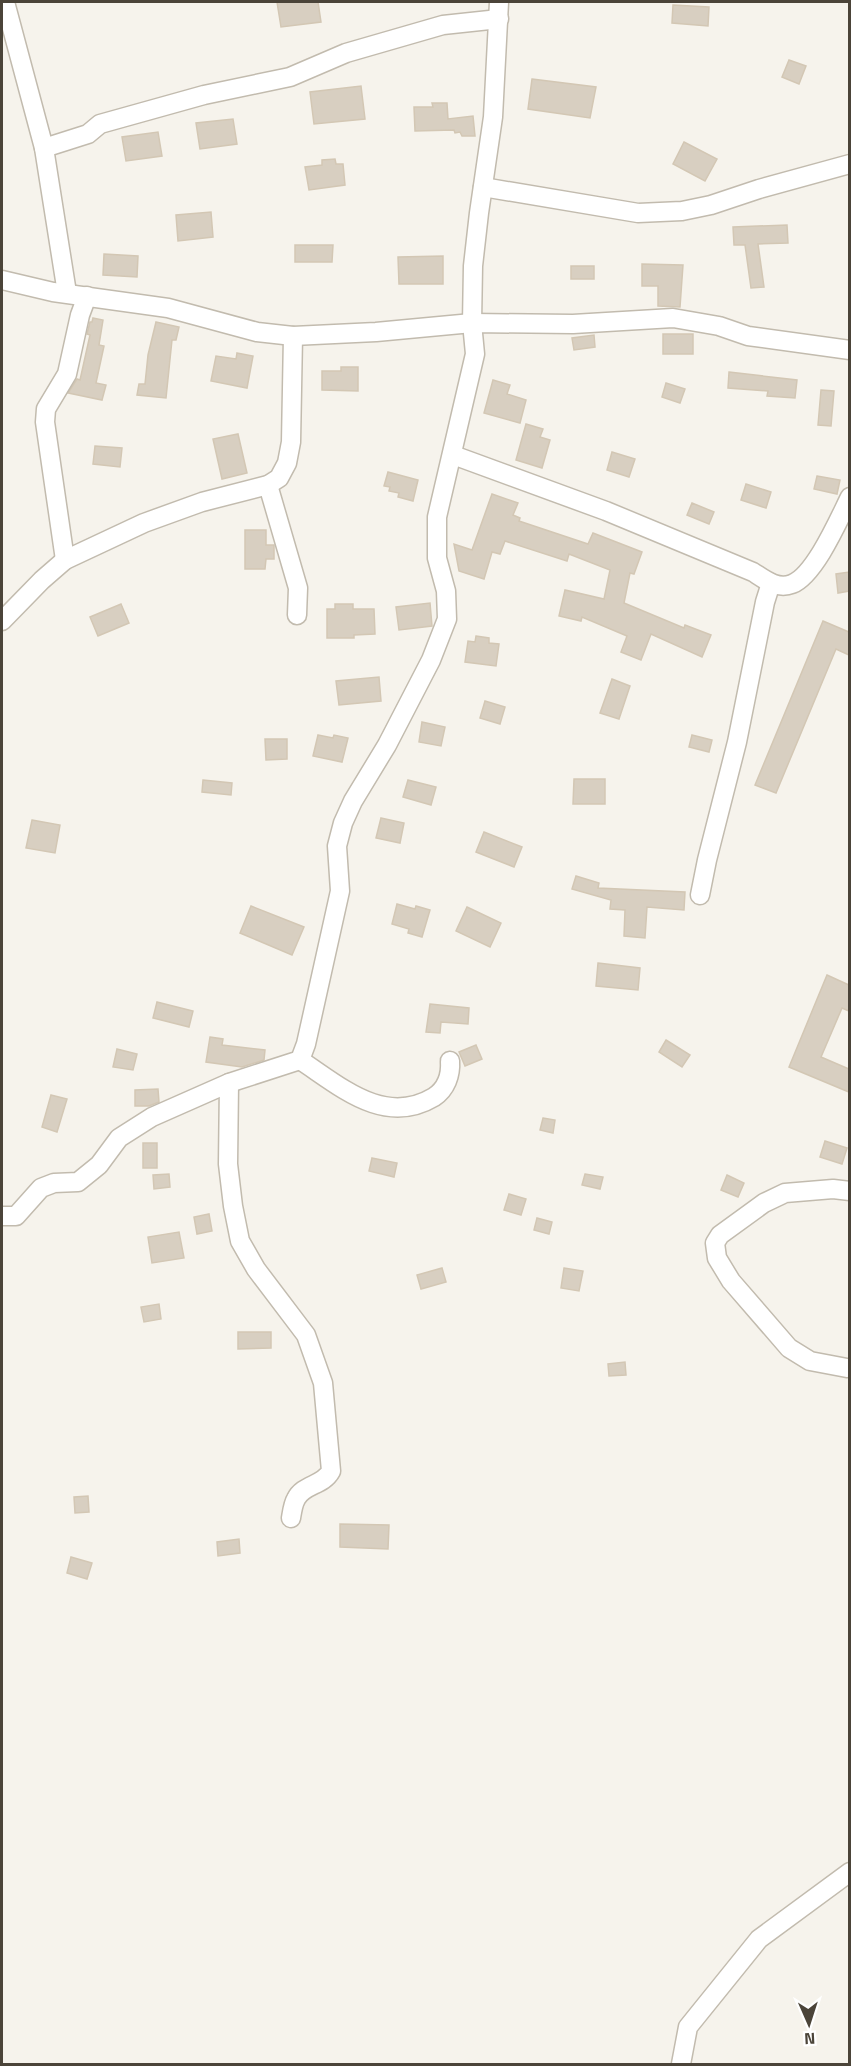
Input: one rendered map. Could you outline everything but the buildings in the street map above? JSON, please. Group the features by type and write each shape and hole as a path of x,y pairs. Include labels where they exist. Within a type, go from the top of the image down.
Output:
{"street":[{"path":"5,2 44,148 67,293"},
{"path":"44,148 88,134 100,124 204,95 290,77 346,53 499,10 493,117 473,266 472,322 475,354 437,517 437,558 446,591 447,619 431,660 343,823 337,846 340,891 306,1044 300,1060"},
{"path":"483,187 619,211 638,213 671,211 711,205 849,164"},
{"path":"2,280 53,292 168,308 257,332 293,336 376,332 472,322 573,324 673,318 719,326 748,336 849,350"},
{"path":"65,560 45,422 46,409 67,374 80,315 87,296"},
{"path":"2,621 65,560 104,540 202,502 268,485 279,478 287,463 291,442 293,336"},
{"path":"453,455 606,511 780,585 793,584 813,566 849,498"},
{"path":"268,485 298,588 297,615"},
{"path":"700,895 737,742 765,602 771,583"},
{"path":"300,1060 357,1098 372,1105 392,1108 423,1103 441,1092 451,1072 450,1061"},
{"path":"2,1216 16,1216 41,1188 54,1183 78,1182 99,1165 119,1138 152,1117 229,1083 300,1060"},
{"path":"229,1083 228,1164 240,1241 256,1269 306,1335 323,1383 330,1472 327,1479 306,1488 296,1498 291,1518"},
{"path":"847,1368 810,1361 789,1348 731,1281 717,1257 715,1243 720,1235 764,1203 785,1193 833,1189 849,1191"},
{"path":"681,2064 688,2027 759,1939 849,1872"}]}
